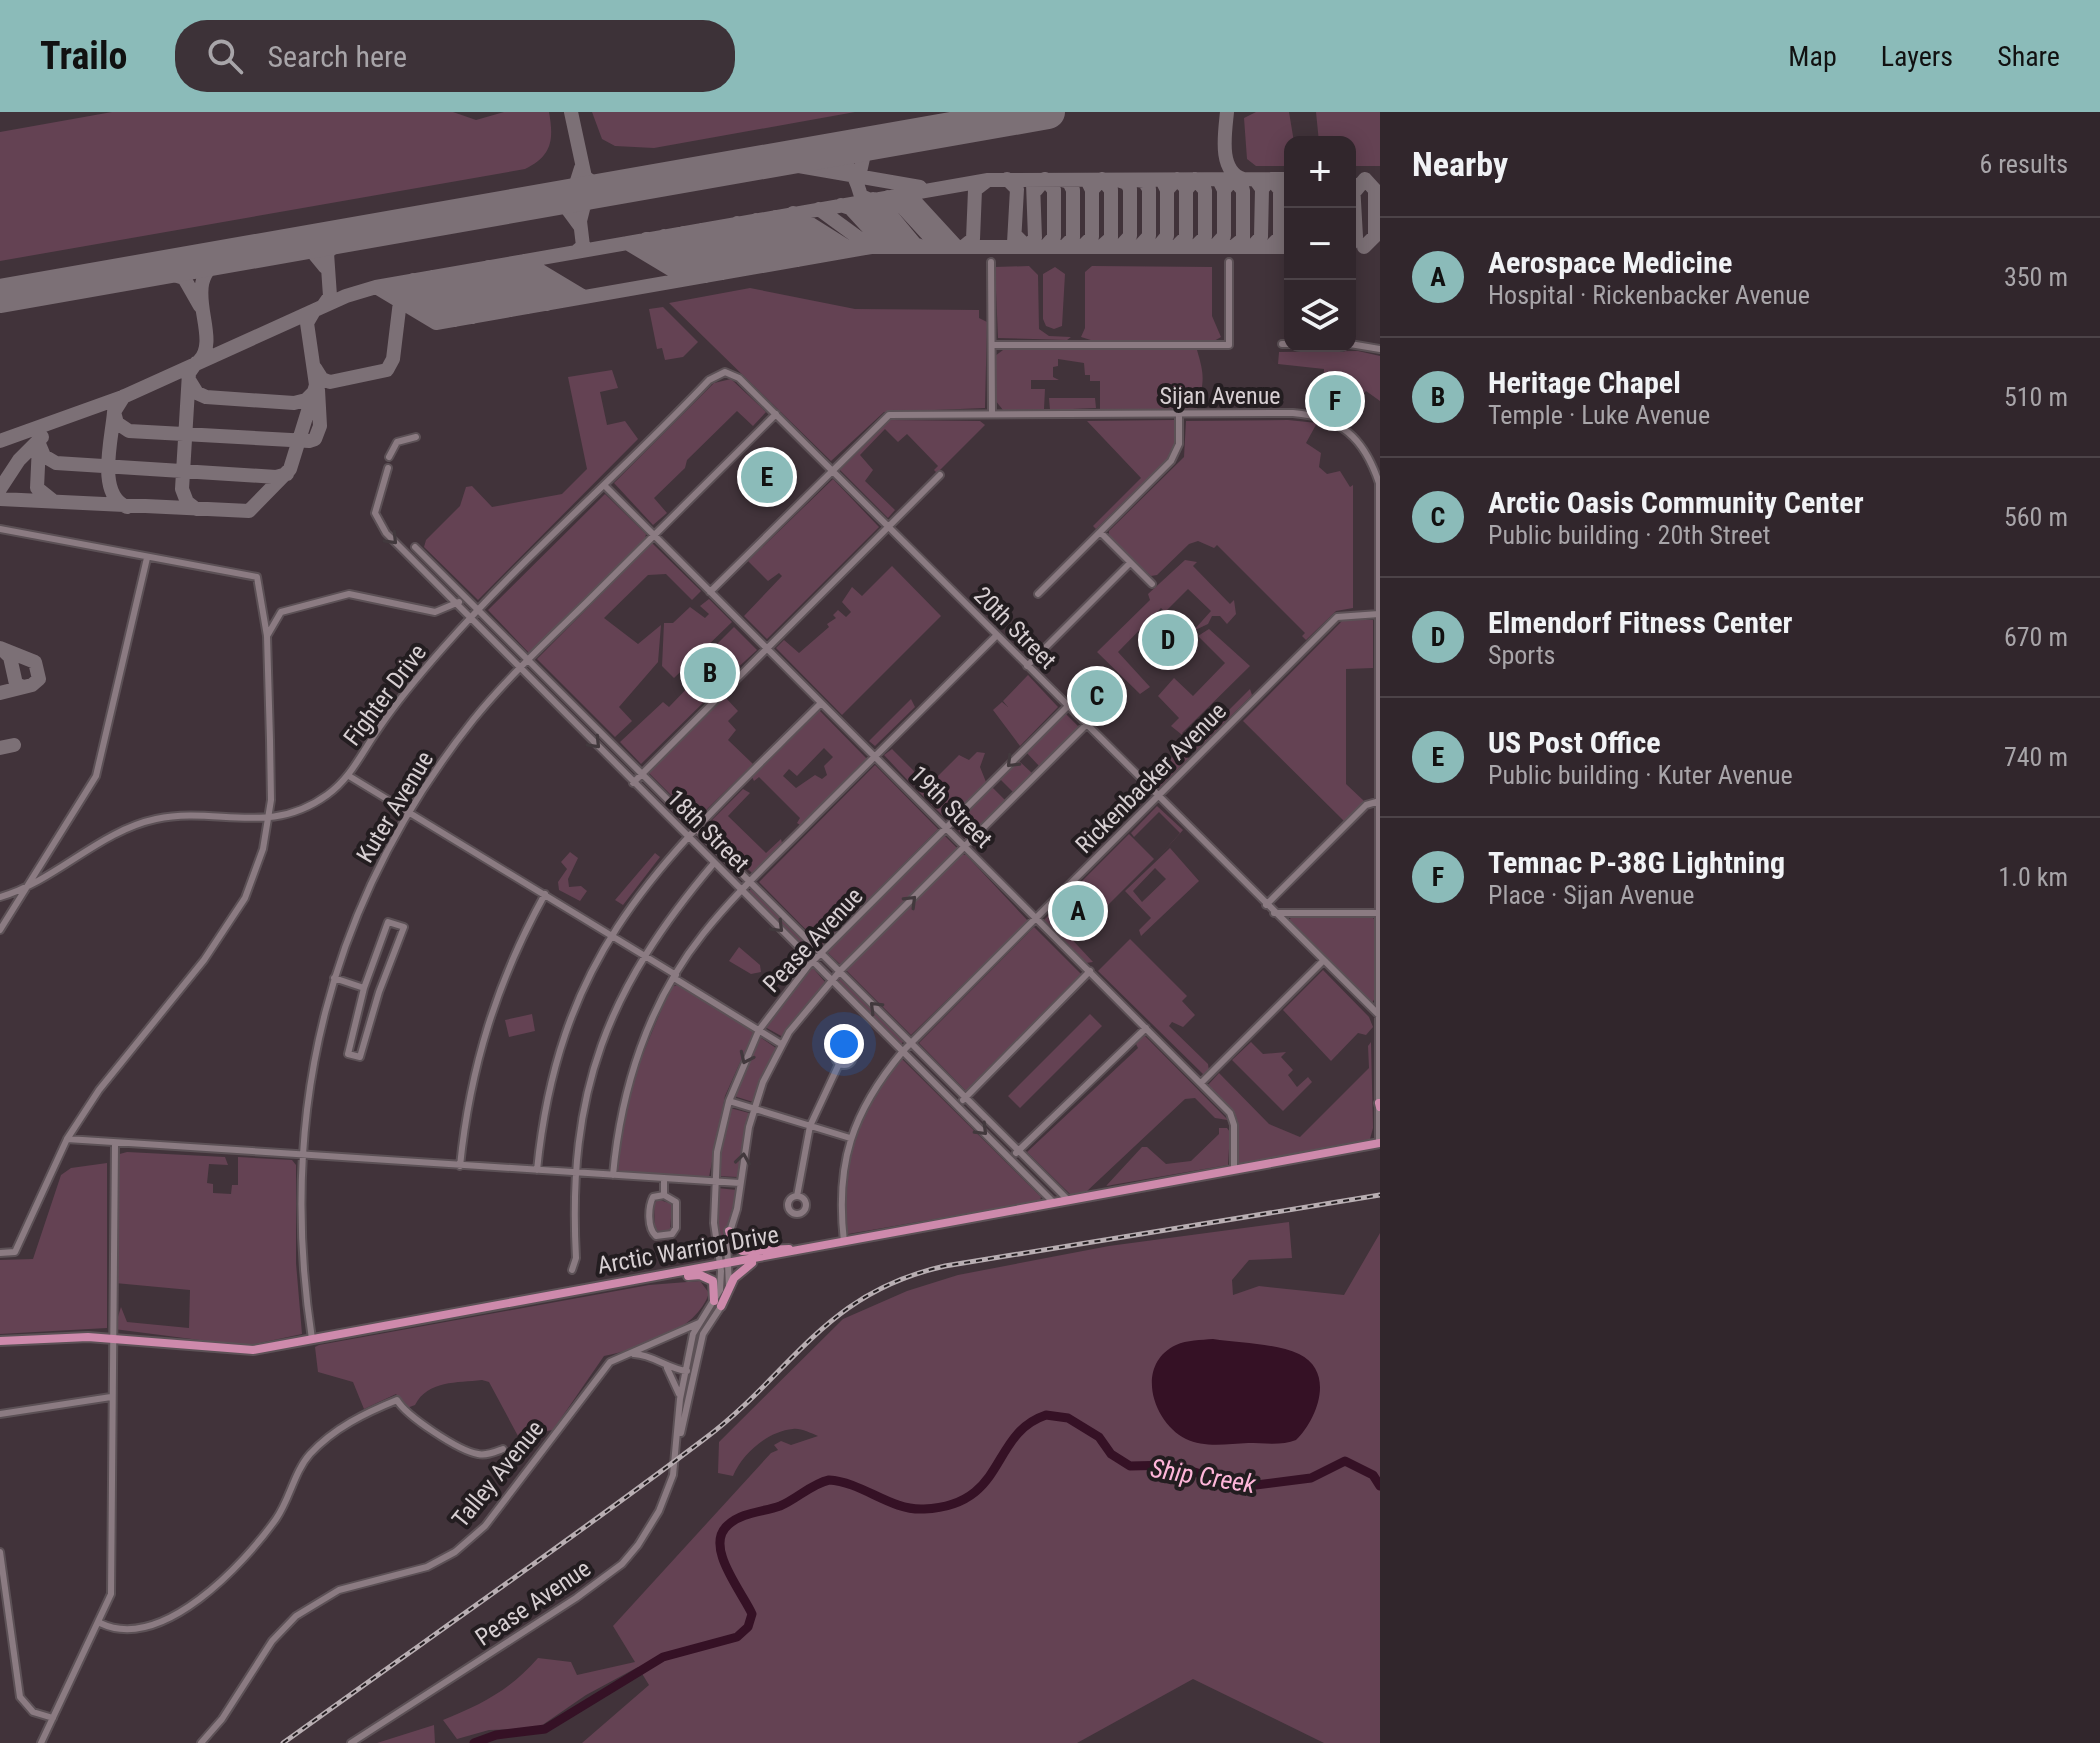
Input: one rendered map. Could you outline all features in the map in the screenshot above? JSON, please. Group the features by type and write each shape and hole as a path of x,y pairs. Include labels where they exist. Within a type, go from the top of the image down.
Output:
{"main road":[{"name":"Arctic Warrior Drive","path":"0,1341 68,1336 240,1351 1380,1143"},
{"path":"729,1231 734,1245 746,1252 806,1249"},
{"path":"718,1303 741,1269 793,1251"},
{"path":"652,1278 707,1276 714,1283 718,1303"}],"street":[{"path":"991,262 992,414"},
{"path":"992,345 1229,345 1229,262"},
{"path":"1356,345 1380,349"},
{"name":"20th Street","path":"725,372 739,378 776,414 1322,962 1379,1015"},
{"name":"Fighter Drive","path":"0,897 24,891 140,823 175,816 268,818 314,803 349,776 394,706 469,620 709,380 725,372"},
{"name":"Kuter Avenue","path":"312,1339 302,1262 301,1156 312,1066 334,978 367,889 409,812 474,719 521,668 776,414"},
{"name":"Sijan Avenue","path":"831,470 884,418 895,414 1308,414 1345,429 1365,448 1379,483 1380,1143"},
{"path":"1038,594 1177,453 1179,414"},
{"path":"389,457 397,442 416,437"},
{"name":"18th Street","path":"388,468 376,504 377,521 469,620 521,668 1055,1203"},
{"path":"710,592 831,470"},
{"path":"633,783 940,475"},
{"name":"19th Street","path":"605,486 1233,1116 1234,1170"},
{"path":"0,529 257,577 267,636 271,800 263,849 245,898 204,960 99,1090 67,1139 15,1252 0,1253"},
{"path":"1100,532 1152,584"},
{"name":"18th Street","path":"415,547 1069,1201"},
{"path":"0,930 96,776 147,558"},
{"path":"1027,666 1130,563"},
{"path":"267,636 281,612 349,594 435,612 457,605 465,597"},
{"name":"Rickenbacker Avenue","path":"844,1242 841,1193 850,1138 877,1082 903,1051 1337,617 1379,614"},
{"path":"613,1175 630,1078 653,1018 701,936 741,889 997,635"},
{"path":"537,1170 548,1091 564,1032 610,934 641,890 687,836 821,703"},
{"name":"Pease Avenue","path":"724,1264 714,1223 714,1181 729,1101 759,1030 813,961 1067,707"},
{"path":"578,725 585,717"},
{"name":"Pease Avenue","path":"351,1743 622,1564 638,1545 665,1497 703,1334 718,1303 754,1108 781,1044 840,971 1086,725"},
{"path":"349,776 610,934 781,1044"},
{"path":"1266,905 1366,805 1380,801"},
{"path":"572,1270 576,1258 575,1173 580,1127 595,1061 619,999 643,955 671,913 714,863"},
{"path":"460,1166 468,1099 486,1028 515,952 545,894"},
{"path":"1274,913 1379,913"},
{"path":"388,922 404,927 379,992 360,1057 348,1054 364,988 388,922"},
{"path":"1201,1083 1322,962"},
{"path":"958,1105 1090,971"},
{"path":"334,978 364,988"},
{"path":"1010,1159 1146,1028"},
{"path":"797,1196 810,1126 839,1064"},
{"path":"729,1101 850,1138"},
{"path":"67,1139 740,1183"},
{"path":"41,1743 111,1594 115,1144"},
{"path":"664,1179 664,1195"},
{"path":"664,1195 676,1202 676,1228 672,1234 656,1236 651,1230 650,1205 653,1197 664,1195"},
{"name":"Pease Avenue","path":"678,1444 680,1399 691,1341 699,1323 718,1303"},
{"name":"Talley Avenue","path":"201,1743 222,1719 272,1641 304,1610 354,1584 427,1567 473,1539 610,1362 699,1323"},
{"path":"631,1354 647,1356 685,1371 695,1366 691,1341 675,1333"},
{"path":"664,1365 676,1382 680,1399"},
{"path":"0,1414 111,1397"},
{"path":"100,1623 117,1629 145,1626 198,1600 228,1575 277,1518 309,1455 347,1423 397,1400 412,1418 472,1452 489,1454 503,1449"},
{"path":"0,1552 20,1697 26,1706 53,1718"}],"shaded area":[{"path":"112,112 453,112 476,120 504,112 549,112 551,139 541,159 525,169 0,261 0,132"},
{"path":"592,112 855,112 654,148 615,146 602,139"},
{"path":"1256,112 1289,112 1293,136 1284,136 1284,166 1256,166 1247,159 1244,118"},
{"path":"1316,112 1380,112 1380,166 1356,166 1356,136 1318,136"},
{"path":"1029,266 1038,275 1039,329 1049,336 1071,337 1067,340 998,338 995,267"},
{"path":"1092,266 1212,267 1212,316 1221,337 1214,341 1094,341 1081,337 1085,328 1085,272"},
{"path":"1055,267 1065,274 1062,326 1054,329 1046,326 1043,319 1043,274"},
{"path":"750,288 855,309 979,310 979,318 987,322 985,408 884,412 831,461 669,303"},
{"path":"663,307 698,342 683,357 665,360 662,348 657,349 649,309"},
{"path":"1003,350 1197,350 1203,379 1197,409 1100,410 1100,381 1090,381 1090,375 1085,375 1084,363 1058,359 1058,366 1053,367 1053,377 1059,380 1031,380 1031,389 1045,389 1044,409 1003,410 995,400 995,356"},
{"path":"1356,351 1380,356 1380,401 1366,391 1349,410 1352,416 1345,421 1322,411 1324,369 1278,364 1279,352"},
{"path":"612,370 618,388 600,392 607,425 625,421 638,439 478,600 424,547 426,540 460,506 466,487 472,486 492,507 562,494 587,469 568,377"},
{"path":"731,379 766,412 753,426 737,411 687,460 685,468 654,498 667,513 653,525 614,483 714,383"},
{"path":"1049,398 1095,398 1096,408 1050,410"},
{"path":"890,420 980,421 985,425 937,473 934,470 938,466 907,434 898,442 885,429 860,455 873,470 865,481 895,510 888,518 840,470"},
{"path":"1175,420 1176,444 1171,455 1096,529 1093,526 1141,478 1087,421"},
{"path":"1288,420 1317,423 1306,443 1321,453 1319,467 1327,474 1340,471 1350,487 1353,485 1353,608 1336,611 1306,640 1302,636 1305,633 1217,545 1214,548 1198,541 1189,544 1157,575 1151,576 1109,538 1109,531 1184,457 1186,421"},
{"path":"833,479 879,527 767,639 744,616 782,576 779,573 768,581 748,561"},
{"path":"605,494 646,534 645,539 530,654 488,610"},
{"path":"652,543 701,591 692,600 666,574 648,575 604,618 638,644 661,625 658,662 619,707 632,721 615,737 537,659"},
{"path":"1185,560 1197,562 1193,566 1230,604 1234,600 1236,614 1227,624 1220,616 1212,616 1208,624 1193,631 1211,611 1188,589 1165,612 1161,608 1118,652 1150,687 1140,694 1097,652 1150,600 1148,594"},
{"path":"892,566 941,616 842,715 776,648 784,640 799,653 829,627 827,624 836,618 833,615 838,610 846,617 851,612 842,602 852,587 862,596"},
{"path":"709,599 732,622 674,678 662,666 664,623 673,623 690,607 705,618 709,614 700,606"},
{"path":"1343,620 1373,620 1373,668 1346,669 1346,784 1364,801 1344,821 1243,721"},
{"path":"734,627 757,650 733,672 717,657 695,671 693,668"},
{"path":"1209,629 1250,666 1182,733 1186,738 1171,726 1179,718 1158,696 1174,678 1193,696 1225,663 1198,636"},
{"path":"1028,675 1058,707 1020,746 993,710 1002,702 1008,707 1003,701"},
{"path":"695,680 702,687 708,683 716,690 641,764 620,742 663,702 669,707"},
{"path":"1250,689 1252,695 1196,751 1191,743 1194,745"},
{"path":"725,697 738,711 728,721 736,730 728,740 753,764 696,820 649,773"},
{"path":"911,699 915,707 875,746 869,741"},
{"path":"819,710 867,759 800,825 797,823 800,818 759,777 754,781 752,777","holes":["824,748 833,757 824,766 827,775 822,779 815,775 796,788 783,776 789,769 797,776"]},
{"path":"1065,713 1080,728 1040,767 1026,752"},
{"path":"892,749 914,771 917,782 912,785 884,755"},
{"path":"1182,751 1189,758 1160,787 1147,779 1167,758 1176,757"},
{"path":"977,752 985,753 980,767 986,782 947,820 917,790 927,778 934,780 959,755 969,760"},
{"path":"1018,760 1033,774 1014,793 1000,779"},
{"path":"875,765 938,829 822,946 759,882"},
{"path":"992,787 1006,801 967,841 954,825"},
{"path":"743,789 750,793 728,816 766,853 781,839 782,843 752,873 705,827"},
{"path":"1157,806 1183,830 1157,859 1180,833 1159,812 1134,837 1131,833"},
{"path":"1129,834 1154,859 1106,907 1081,882"},
{"path":"944,835 958,849 842,966 827,952"},
{"path":"1170,848 1199,881 1141,936 1139,930 1151,918 1125,891","holes":["1155,868 1166,879 1142,902 1133,891"]},
{"path":"570,852 578,858 568,879 569,887 581,886 587,891 580,901 559,890 558,882 567,869 561,862"},
{"path":"655,853 660,857 623,905 615,900"},
{"path":"961,854 966,855 1028,921 911,1035 846,970"},
{"path":"752,888 816,951 811,956 748,892"},
{"path":"1051,913 1052,918 1093,962 1086,963 1043,921"},
{"path":"1292,916 1372,917 1375,920 1375,998 1372,1003 1288,922"},
{"path":"1034,927 1081,974 966,1091 919,1043"},
{"path":"1130,939 1187,996 1182,1001 1195,1015 1183,1027 1172,1022 1169,1026 1208,1064 1209,1071 1204,1075 1098,971"},
{"path":"739,947 760,965 761,972 751,974 729,961"},
{"path":"812,967 825,982 783,1037 765,1027"},
{"path":"1323,970 1369,1017 1373,1027 1366,1035 1358,1033 1331,1061 1283,1010"},
{"path":"842,977 905,1040 900,1045 837,982"},
{"path":"677,985 754,1031 725,1096 709,1177 619,1172 619,1133 625,1107 655,1026 672,987"},
{"path":"532,1014 535,1031 509,1037 505,1020"},
{"path":"1090,1014 1102,1026 1020,1108 1008,1096"},
{"path":"1144,1035 1228,1120 1215,1118 1195,1098 1185,1099 1086,1192 1071,1195 1027,1152 1138,1048 1136,1044"},
{"path":"760,1037 776,1048 753,1102 734,1096"},
{"path":"1251,1042 1263,1054 1286,1052 1281,1057 1293,1070 1288,1075 1297,1087 1308,1077 1312,1082 1283,1111 1232,1060"},
{"path":"1371,1042 1373,1128 1370,1139 1239,1164 1236,1117 1208,1085 1219,1073 1269,1124 1300,1137 1369,1068 1368,1046"},
{"path":"902,1059 1041,1197 1040,1201 848,1234 844,1187 854,1141 875,1097"},
{"path":"730,1108 749,1113 737,1177 717,1176"},
{"path":"1219,1128 1227,1128 1230,1132 1228,1165 1106,1186 1142,1147 1147,1147 1166,1164 1191,1161 1219,1134"},
{"path":"127,1152 225,1157 228,1165 209,1164 207,1183 213,1184 213,1193 231,1194 232,1185 238,1185 238,1157 292,1160 296,1165 296,1263 302,1334 246,1346 114,1329 121,1307 127,1322 189,1328 190,1290 115,1283 116,1155"},
{"path":"107,1163 107,1328 0,1334 0,1260 33,1259 61,1175 71,1168"},
{"path":"717,1188 737,1190 724,1253 717,1225"},
{"path":"657,1199 672,1204 670,1232 655,1231 654,1204"},
{"path":"1289,1222 1292,1258 1249,1260 1232,1280 1233,1295 1259,1286 1344,1295 1380,1233 1380,1743 1324,1743 1193,1679 1077,1743 582,1743 649,1685 638,1667 586,1695 538,1728 489,1730 457,1739 443,1720 495,1695 538,1658 571,1662 577,1675 635,1662 613,1626 771,1453 778,1450 774,1445 781,1441 791,1445 818,1436 796,1429 774,1434 749,1452 733,1476 718,1473 719,1442 843,1319 907,1291 958,1275 1109,1246"},
{"path":"700,1281 709,1293 693,1318 650,1343 604,1356 553,1430 518,1436 489,1382 482,1380 435,1387 407,1408 396,1394 364,1409 353,1382 318,1372 315,1347 319,1345 649,1285"},
{"path":"1213,1339 1279,1348 1299,1354 1310,1362 1317,1372 1319,1396 1311,1421 1296,1440 1279,1444 1200,1444 1174,1431 1157,1408 1152,1379 1155,1366 1163,1354 1176,1345"},
{"path":"434,1725 435,1743 377,1743"}],"waterway":[{"name":"Ship Creek","path":"474,1743 496,1735 545,1729 663,1657 737,1637 748,1627 752,1614 722,1557 721,1534 734,1521 780,1506 829,1480 853,1486 900,1506 924,1509 951,1505 984,1483 1015,1437 1028,1424 1046,1415 1068,1418 1099,1437 1111,1454 1130,1466 1173,1465 1240,1487 1311,1478 1345,1461 1373,1475 1380,1486"}],"taxiway":[{"path":"571,112 585,177 599,187 617,188"},
{"path":"1227,112 1226,160 1235,175 1243,179"},
{"path":"858,181 864,154 891,139"},
{"path":"813,153 833,156 846,164 861,196 870,200"},
{"path":"770,161 920,187"},
{"path":"557,198 575,187 581,168"},
{"path":"1007,179 1017,189 1014,243"},
{"path":"1036,190 1045,179 1054,190 1054,237 1045,247"},
{"path":"1092,190 1102,179 1111,190 1111,238 1101,247"},
{"path":"1167,190 1177,179 1186,188 1186,237 1176,247"},
{"path":"1186,190 1195,179 1205,190 1205,237 1195,247"},
{"path":"1224,190 1233,179 1243,190 1243,239 1233,247"},
{"path":"1262,189 1271,179 1280,190 1280,237 1270,247"},
{"path":"0,441 125,396 346,296 376,287 988,180 1284,179"},
{"path":"1356,190 1365,179 1375,190 1375,236 1364,247"},
{"path":"963,247 973,239 975,190 988,180"},
{"path":"1062,180 1069,182 1073,190 1073,238 1064,247"},
{"path":"1118,180 1127,183 1130,189 1130,236 1120,247"},
{"path":"1137,180 1144,181 1149,189 1149,236 1139,247"},
{"path":"1082,247 1092,237 1092,190 1088,182"},
{"path":"1158,247 1167,236 1167,190 1163,182"},
{"path":"1214,247 1224,236 1224,190 1220,182"},
{"path":"1252,247 1261,237 1262,189 1257,182"},
{"path":"1017,237 1027,247 1035,238 1033,183"},
{"path":"577,251 583,246 580,221 584,205 610,189"},
{"path":"903,194 911,197 957,247"},
{"path":"888,197 896,200 939,247"},
{"path":"873,199 880,202 915,244 922,247"},
{"path":"542,201 566,207 580,226"},
{"path":"858,202 864,204 897,243 905,247"},
{"path":"841,205 850,208 886,247"},
{"path":"819,209 871,247"},
{"path":"793,213 852,250"},
{"path":"775,217 835,253"},
{"path":"756,220 816,256"},
{"path":"737,223 798,260"},
{"path":"719,227 780,263"},
{"path":"701,230 761,266"},
{"path":"683,233 741,269"},
{"path":"323,306 330,296 327,253 344,236"},
{"path":"664,236 723,273"},
{"path":"646,239 706,276"},
{"path":"627,243 687,279"},
{"path":"288,246 311,250 325,267"},
{"path":"376,287 436,323 871,247 1284,247"},
{"path":"199,361 205,350 206,337 201,293 203,279 211,267 226,257"},
{"path":"524,261 584,297"},
{"path":"508,264 566,300"},
{"path":"488,267 547,304"},
{"path":"155,269 184,278 200,306"},
{"path":"469,271 528,307"},
{"path":"451,274 511,310"},
{"path":"432,277 493,313"},
{"path":"413,280 473,317"},
{"path":"395,284 455,320"},
{"path":"315,368 322,379 330,382 387,370 393,359 401,293"},
{"path":"0,499 249,511 290,469 316,385 307,323 314,311"},
{"path":"196,363 189,373 182,489 187,502 196,509"},
{"path":"189,380 197,393 206,397 294,403 306,400 315,391"},
{"path":"124,396 114,412 117,423 129,431 309,441 315,439 320,426 318,390"},
{"path":"114,412 109,479 117,501 127,507"},
{"path":"0,489 19,460 42,437"},
{"path":"39,444 44,456 56,463 276,477 287,474"},
{"path":"39,445 37,488 52,500"},
{"path":"0,648 35,662 39,679 32,685 0,693"},
{"path":"2,649 10,657 16,684 23,687"},
{"path":"0,748 14,745"}],"runway":[{"path":"0,296 1048,112"}],"railway":[{"path":"283,1743 703,1440 812,1338 868,1295 903,1278 945,1266 1380,1195"}],"place":[{"name":"Temnac P-38G Lightning","path":"1335,401"},
{"name":"US Post Office","path":"767,477"},
{"name":"Elmendorf Fitness Center","path":"1168,640"},
{"name":"Heritage Chapel","path":"710,673"},
{"name":"Arctic Oasis Community Center","path":"1097,696"},
{"name":"Aerospace Medicine","path":"1078,911"}]}
